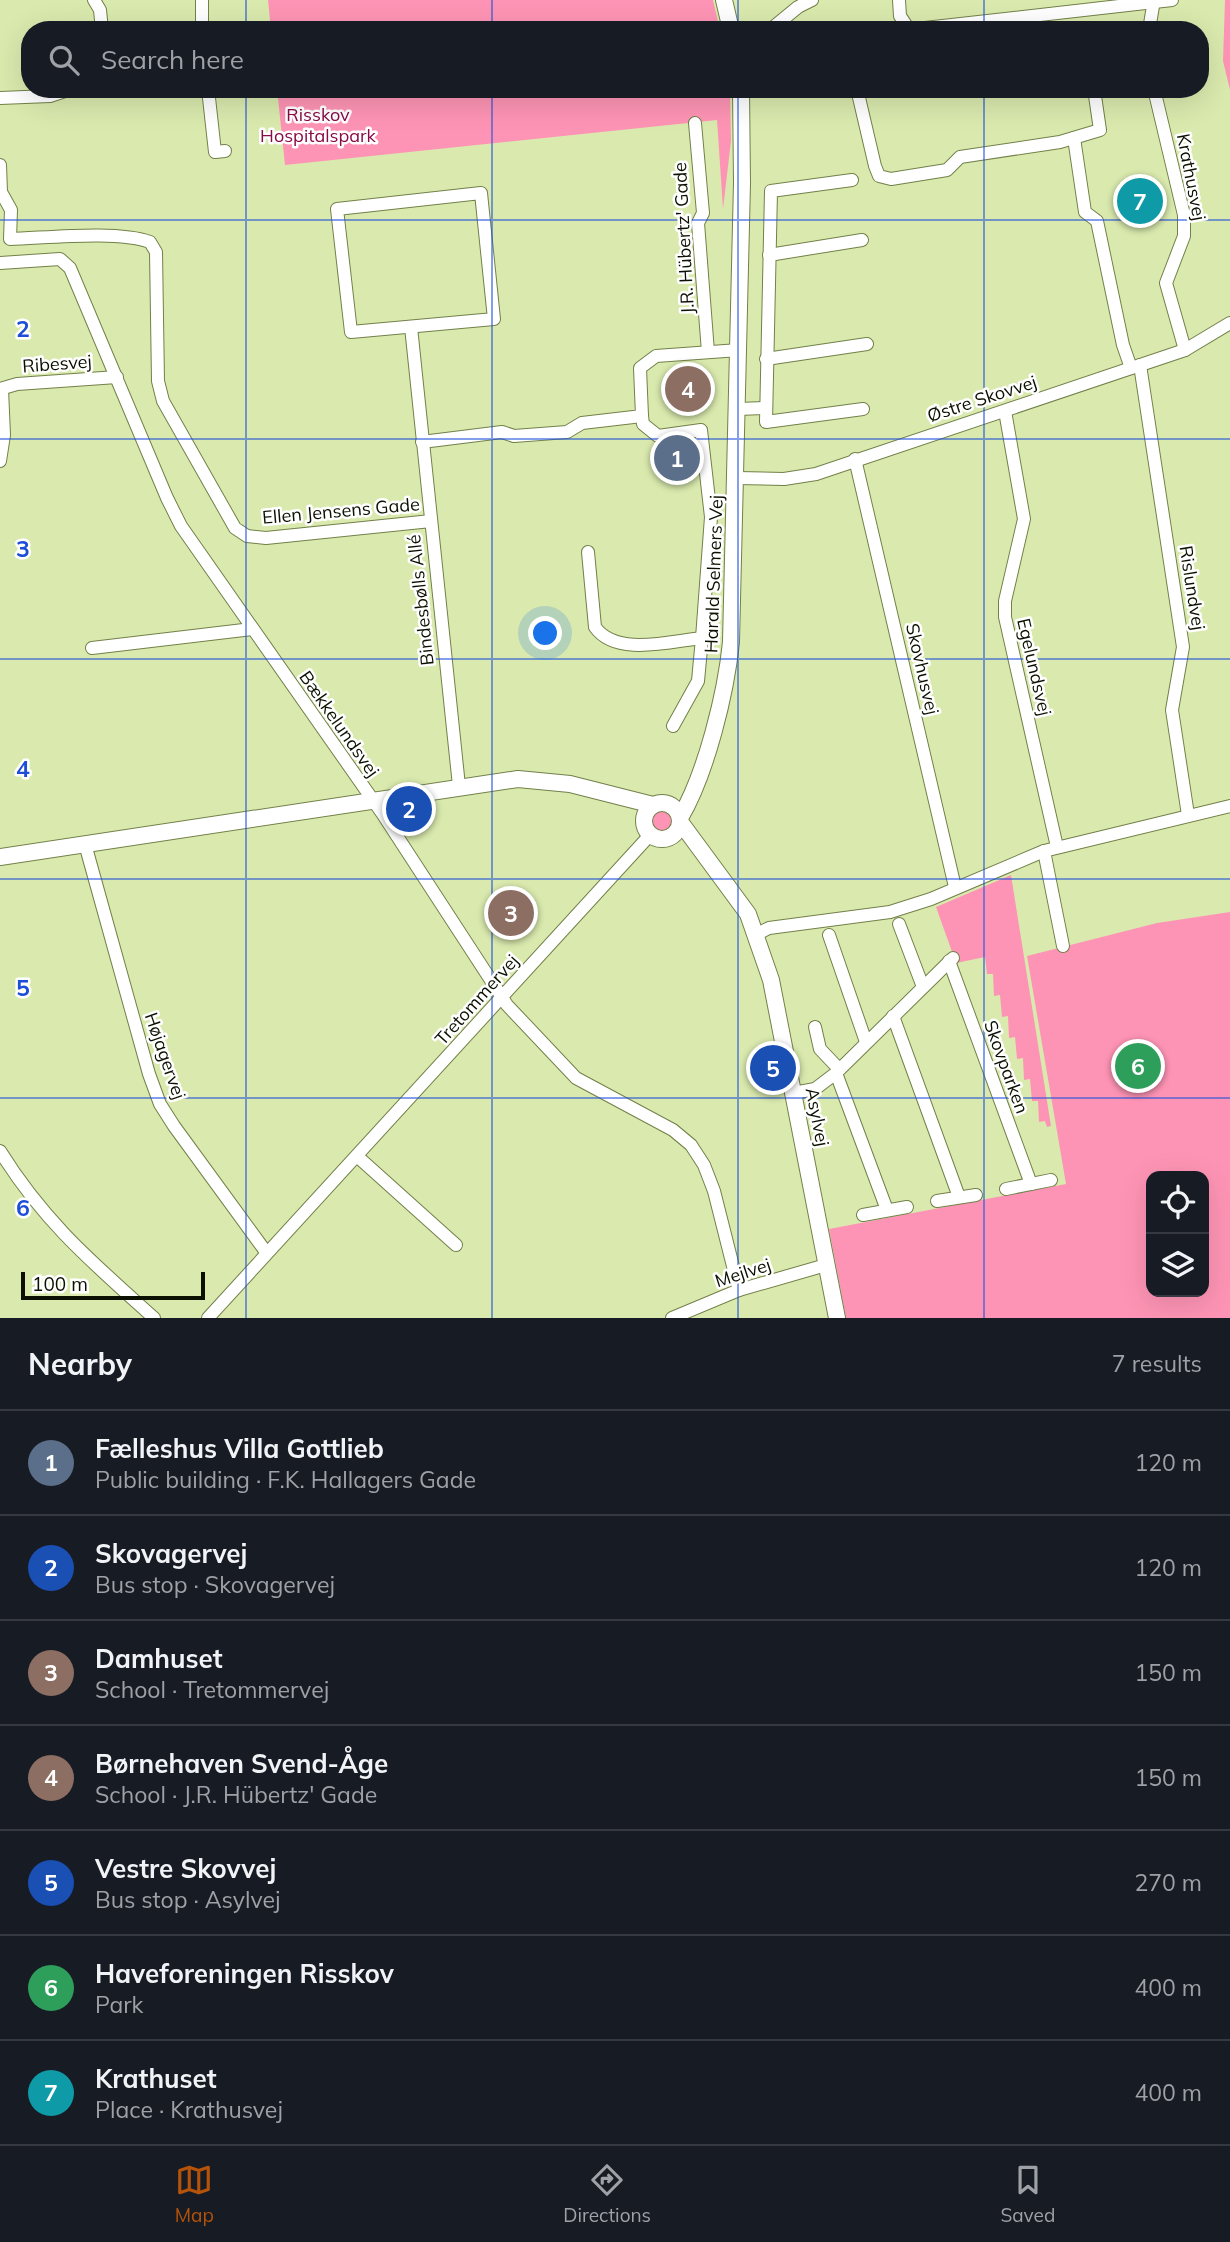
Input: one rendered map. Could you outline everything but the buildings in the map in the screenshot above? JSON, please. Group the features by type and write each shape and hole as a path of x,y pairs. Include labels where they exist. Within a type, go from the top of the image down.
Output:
{"street":[{"path":"94,0 100,10 101,21"},
{"path":"202,0 202,21"},
{"path":"724,0 729,21"},
{"path":"781,21 812,0"},
{"path":"899,0 900,16 903,21"},
{"path":"984,21 1172,0"},
{"path":"1151,21 1154,1"},
{"path":"0,98 21,97"},
{"path":"209,98 215,152 225,151"},
{"name":"Harald Selmers Vej","path":"669,838 677,832 694,792 728,670 737,478 741,98"},
{"path":"859,98 875,166 879,176 891,178 947,170 960,157 1074,138 1100,131 1095,98"},
{"name":"Krathusvej","path":"1156,98 1184,215 1184,236 1166,283 1185,350"},
{"name":"J.R. Hübertz' Gade","path":"695,123 703,213 698,223 708,352"},
{"name":"Rislundvej","path":"1074,138 1085,212 1097,221 1123,345 1136,366 1183,647 1172,710 1188,816"},
{"name":"Ellen Jensens Gade","path":"0,165 1,192 10,210 10,239 87,237 141,239 150,242 156,252 158,381 163,401 235,528 247,536 266,538 431,521"},
{"path":"852,180 771,191 766,422 863,409"},
{"path":"481,193 494,319 411,327 351,332 337,209 481,193"},
{"path":"769,255 862,240"},
{"name":"Bækkelundsvej","path":"0,263 65,261 181,526 371,800 503,998 576,1078 673,1130 691,1145 704,1165 714,1191 739,1290"},
{"name":"Østre Skovvej","path":"737,478 799,478 1185,350 1230,323"},
{"name":"Bindesbølls Allé","path":"411,327 458,786"},
{"path":"766,359 867,344"},
{"path":"673,726 698,681 711,517 701,430 658,436 643,424 640,368 656,356 739,350"},
{"name":"Ribesvej","path":"1,389 17,384 117,377"},
{"path":"0,461 4,435 1,389"},
{"path":"738,409 765,408"},
{"name":"Egelundsvej","path":"1005,411 1024,519 1005,601 1005,617 1058,847"},
{"path":"422,442 502,432 514,436 567,432 582,422 642,416"},
{"name":"Skovhusvej","path":"855,459 955,887"},
{"path":"588,552 595,627 599,634 626,645 702,638"},
{"path":"92,648 252,629"},
{"name":"Harald Selmers Vej","path":"647,828 661,805 696,778"},
{"path":"0,857 518,779 545,780 613,797 661,805"},
{"path":"613,797 647,828"},
{"name":"Asylvej","path":"661,805 680,821 704,857 737,898 757,934 771,980 836,1318"},
{"path":"757,934 769,928 890,912 1058,847 1230,806"},
{"name":"Asylvej","path":"647,828 661,840 669,838 704,857"},
{"name":"Tretommervej","path":"208,1318 503,998 647,828"},
{"name":"Højagervej","path":"85,844 149,1074 160,1104 266,1252"},
{"path":"1044,852 1063,946"},
{"path":"899,923 923,987"},
{"path":"829,935 866,1042"},
{"name":"Skovparken","path":"793,1093 815,1089 837,1071 951,960 1031,1184"},
{"path":"893,1016 959,1197"},
{"path":"815,1027 820,1049 837,1071 842,1083 887,1210"},
{"path":"0,1152 23,1189 55,1228 154,1318"},
{"path":"358,1157 456,1245"},
{"path":"1006,1188 1051,1180"},
{"path":"937,1201 976,1195"},
{"path":"863,1215 907,1207"},
{"name":"Mejlvej","path":"672,1318 739,1290 826,1265"}],"green space":[{"path":"268,0 713,0 718,21 270,21"},
{"path":"1225,0 1230,0 1230,90 1223,61"},
{"name":"Risskov Hospitalspark","path":"278,98 730,98 731,141 723,209 717,120 285,165"},
{"path":"662,811 670,814 673,822 670,830 662,833 654,830 651,822 654,814"},
{"path":"1011,875 1051,1126 1047,1127 1045,1121 1039,1122 1038,1101 1032,1101 1030,1079 1024,1080 1023,1058 1017,1059 1015,1037 1009,1038 1008,1016 1002,1017 1000,995 994,996 993,974 987,974 985,957 956,963 936,907"},
{"path":"1230,912 1230,1318 846,1318 829,1229 1066,1184 1027,956 1157,923"}],"place":[{"name":"Krathuset","path":"1140,201"},
{"name":"Børnehaven Svend-Åge","path":"688,389"},
{"name":"Fælleshus Villa Gottlieb","path":"677,458"},
{"name":"Skovagervej","path":"409,809"},
{"name":"Damhuset","path":"511,913"},
{"name":"Haveforeningen Risskov","path":"1138,1066"},
{"name":"Vestre Skovvej","path":"773,1068"}]}
